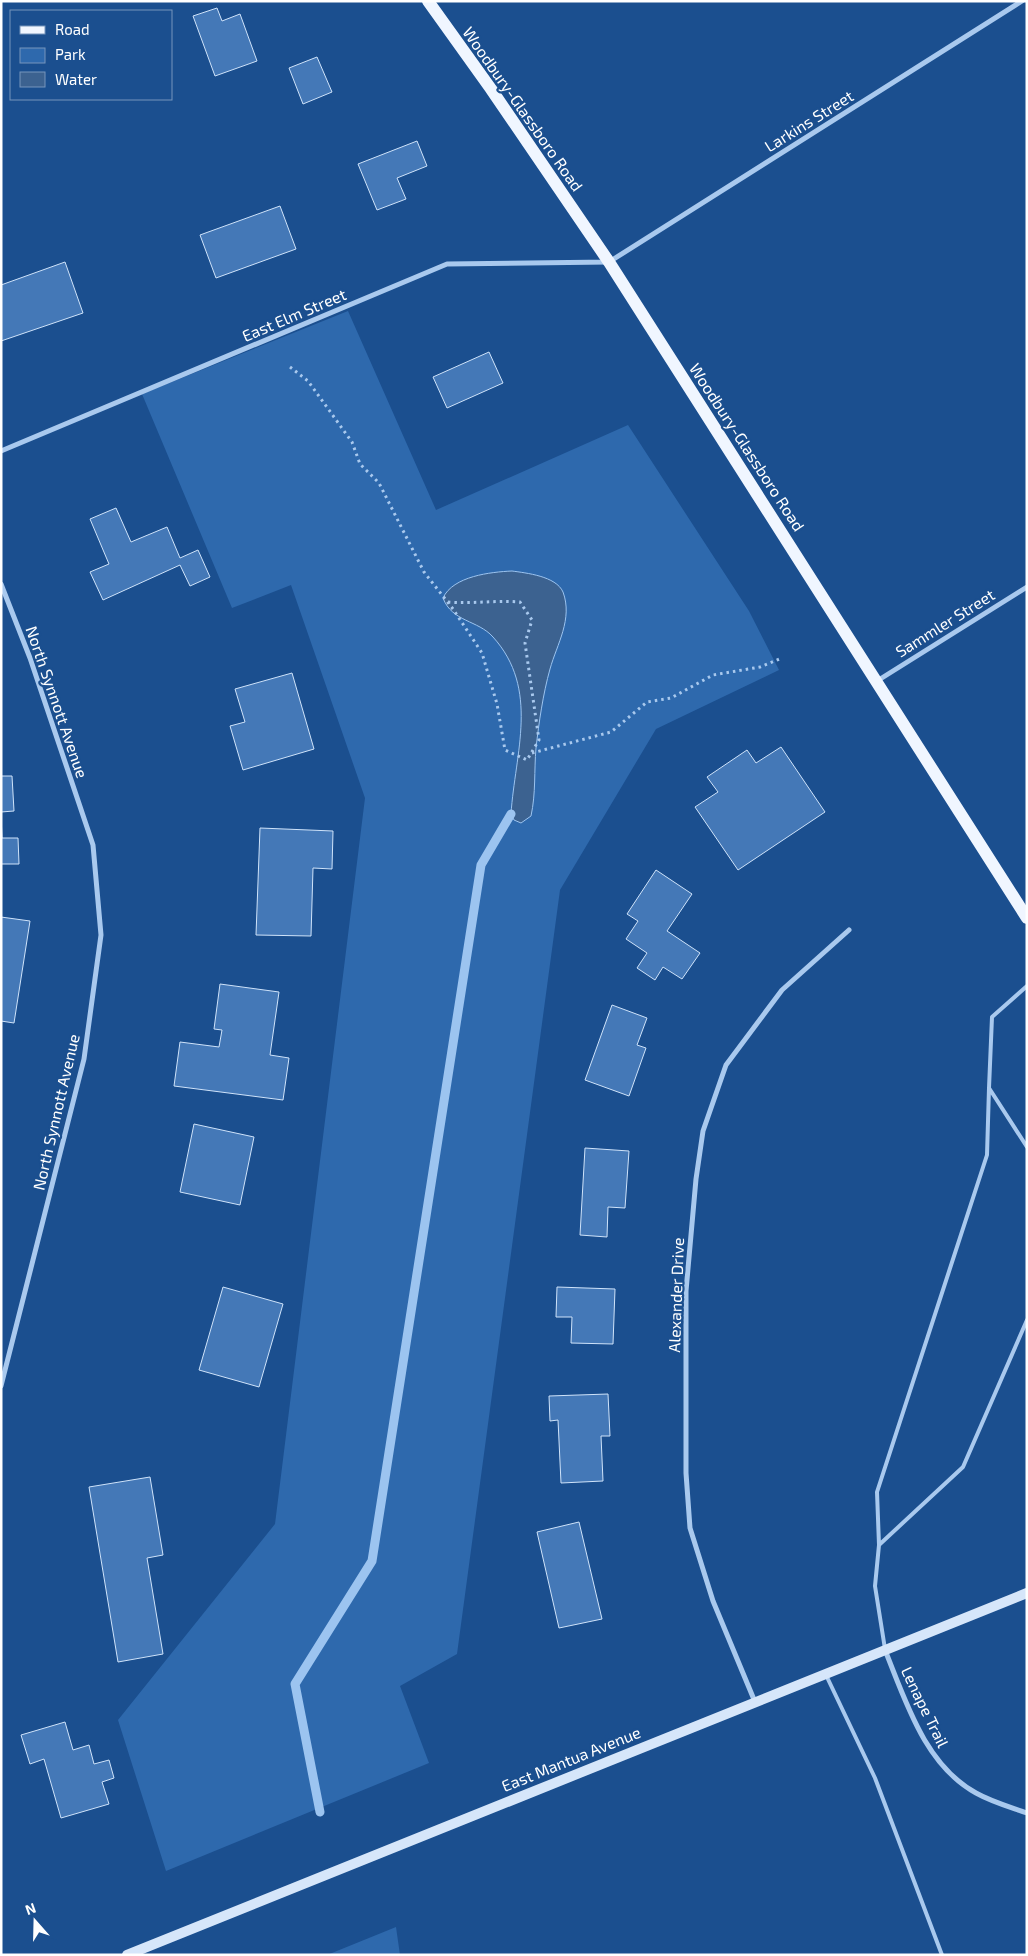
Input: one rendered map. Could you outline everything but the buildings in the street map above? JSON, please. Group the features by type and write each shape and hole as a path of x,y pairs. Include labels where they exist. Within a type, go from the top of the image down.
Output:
{"main road":[{"name":"Woodbury-Glassboro Road","path":"428,1 491,89 609,262 1027,918"}],"street":[{"name":"Larkins Street","path":"609,262 1022,1"},
{"name":"East Elm Street","path":"1,451 447,264 609,262"},
{"name":"North Synnott Avenue","path":"1,584 30,658 93,845 101,935 84,1059 1,1386"},
{"name":"Sammler Street","path":"877,681 1027,587"},
{"name":"Alexander Drive","path":"755,1702 713,1601 690,1528 686,1473 686,1291 696,1179 703,1131 726,1065 782,990 849,930"},
{"name":"East Mantua Avenue","path":"127,1955 1027,1593"},
{"name":"Lenape Trail","path":"885,1650 922,1734 937,1759 964,1785 978,1794 1027,1813"}],"lane":[{"path":"885,1650 875,1586 879,1545 877,1492 987,1154 992,1017 1027,986"},
{"path":"989,1088 1027,1147"},
{"path":"879,1545 963,1467 1027,1320"},
{"path":"825,1673 875,1778 942,1955"}],"path":[{"path":"290,367 308,381 352,442 360,464 379,483 424,572 448,602 482,653 497,704 505,750 527,760 539,740 525,643 532,620 520,602 494,600 470,604 448,602"},
{"path":"531,753 611,732 647,702 670,698 713,675 760,668 782,658"}],"green space":[{"path":"348,311 436,510 628,425 749,611 779,670 656,729 560,890 457,1654 400,1686 429,1763 166,1871 118,1720 275,1524 365,798 291,585 232,608 142,394"},
{"path":"396,1927 400,1955 327,1955"}],"water":[{"path":"512,571 540,576 554,582 563,592 566,602 563,631 545,688 536,748 533,807 531,816 521,823 514,820 511,814 521,722 516,678 507,657 493,637 487,631 452,612 443,598 455,585 464,580 484,574"}],"waterway":[{"path":"320,1812 295,1684 372,1561 481,865 511,814"}]}
